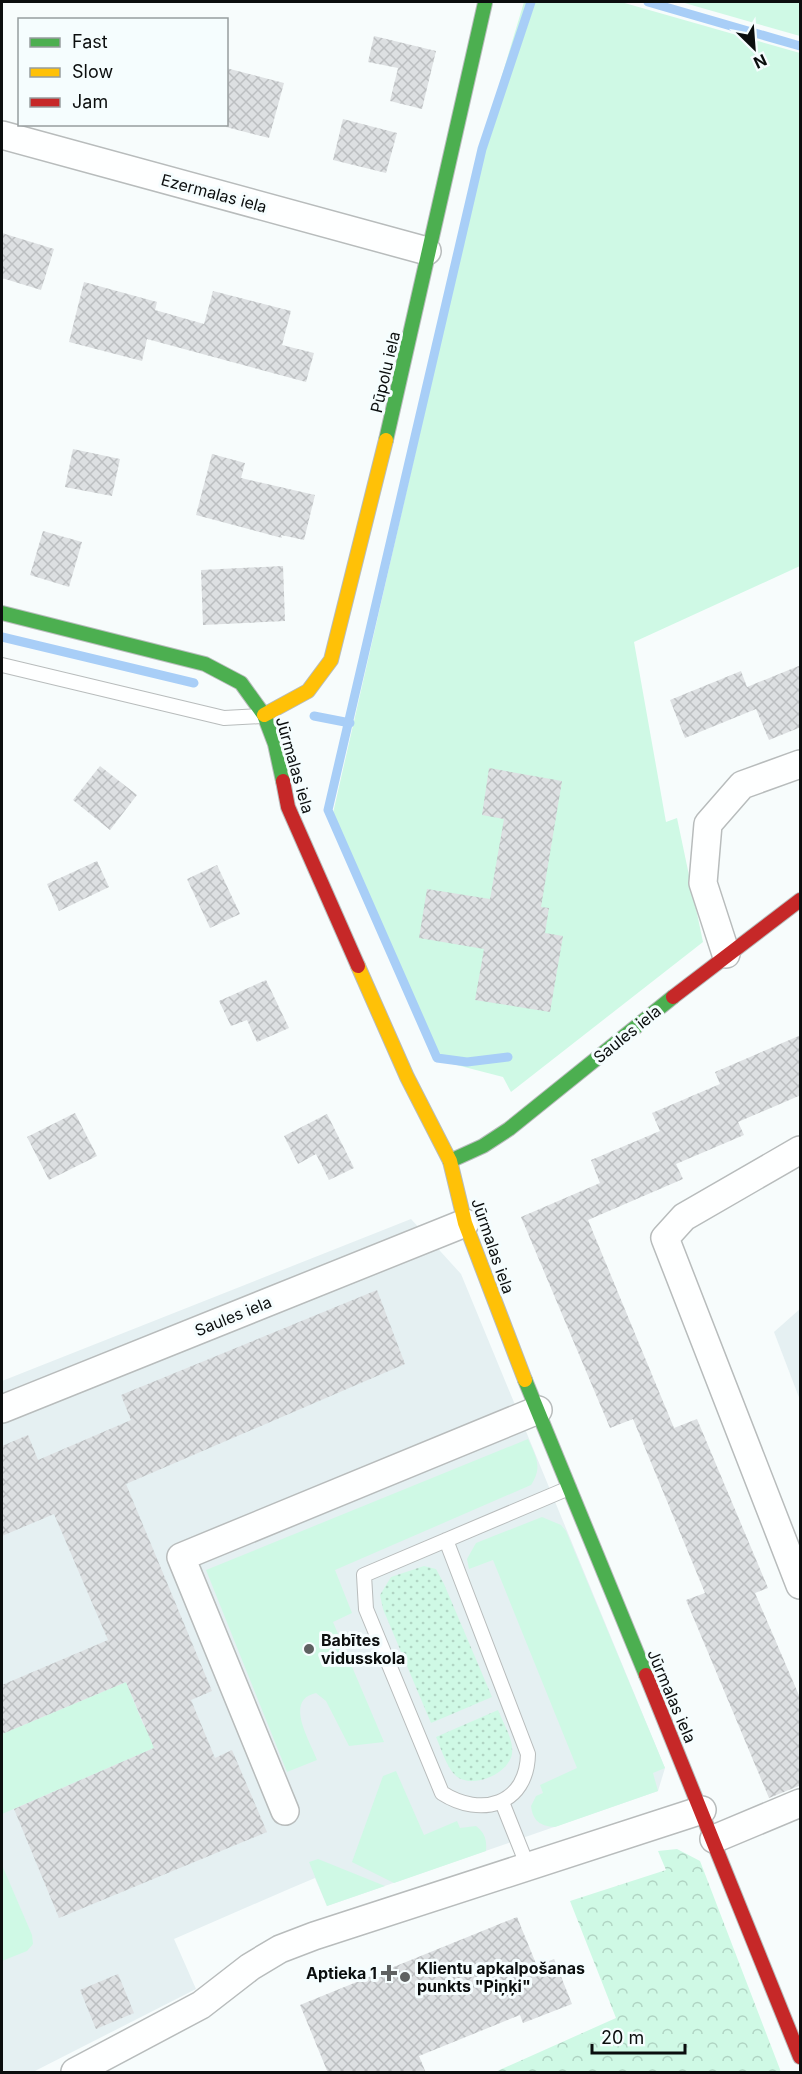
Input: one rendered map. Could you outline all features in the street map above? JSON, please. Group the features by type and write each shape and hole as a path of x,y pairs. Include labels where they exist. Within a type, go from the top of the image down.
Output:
{"street":[{"name":"Pūpolu iela","path":"264,715 308,691 331,660 404,370 427,251 485,3"},
{"name":"Ezermalas iela","path":"2,135 427,251"},
{"name":"Jūrmalas iela","path":"2,613 205,664 241,683 264,715 275,744 288,807 407,1077 450,1161 465,1223 538,1410 801,2057"},
{"path":"726,954 703,884 708,824 742,785 801,764"},
{"name":"Saules iela","path":"450,1161 483,1146 509,1129 726,954 801,900"},
{"path":"801,1150 684,1217 665,1238 801,1585"},
{"name":"Saules iela","path":"2,1409 465,1223"},
{"path":"285,1811 181,1557 538,1410"},
{"path":"714,1839 801,1803"},
{"path":"75,2073 201,2005 250,1967 280,1949 702,1810"}],"lane":[{"path":"2,665 224,718 264,715"},
{"path":"446,1540 528,1754 528,1770 522,1781 502,1802 477,1806 459,1804 442,1793 366,1609 364,1575 446,1540 569,1488"},
{"path":"502,1802 528,1867"}],"shaded area":[{"name":"Babītes vidusskola","path":"411,1219 461,1274 665,1768 658,1791 327,1906 315,1878 289,1889 174,1939 196,1989 33,2072 2,2072 2,1381"},
{"path":"800,1309 800,1400 774,1332"}],"green space":[{"path":"524,2 621,2 800,53 800,566 634,642 666,822 677,818 703,942 511,1092 503,1077 445,1062 430,1051 333,813 500,82"},
{"path":"681,2 800,2 800,36"},
{"path":"528,1439 537,1462 537,1473 531,1485 335,1570 352,1613 333,1622 384,1742 349,1746 326,1701 316,1693 307,1697 302,1703 300,1712 301,1721 317,1760 287,1772 206,1570"},
{"path":"542,1517 561,1525 566,1531 665,1768 653,1773 658,1791 555,1827 538,1822 531,1806 536,1796 543,1793 540,1785 577,1768 493,1560 469,1569 467,1559 476,1543"},
{"path":"424,1566 436,1569 444,1584 492,1697 431,1723 383,1609 380,1595 391,1577"},
{"path":"126,1682 143,1724 161,1745 2,1814 2,1734"},
{"path":"498,1710 511,1743 512,1754 509,1762 488,1778 470,1781 455,1775 436,1737"},
{"path":"396,1771 424,1835 457,1821 460,1828 476,1826 482,1831 486,1851 394,1883 352,1862 383,1776"},
{"path":"677,1849 700,1861 781,2072 495,2072 616,2018 570,1901 666,1870 658,1851"},
{"path":"318,1859 385,1886 327,1906 309,1862"},
{"path":"2,1865 32,1935 33,1944 27,1951 2,1961"}],"building":[{"path":"374,36 436,51 422,109 390,101 398,68 368,62"},
{"path":"228,69 284,83 269,138 226,127 228,126"},
{"path":"343,119 397,133 386,173 333,160"},
{"path":"2,233 54,249 41,290 2,278"},
{"path":"84,282 157,302 155,310 204,324 213,291 291,311 282,345 314,353 306,382 147,339 142,361 69,342"},
{"path":"73,449 120,459 112,496 65,487"},
{"path":"212,454 245,463 241,478 315,495 304,540 281,535 282,538 196,515"},
{"path":"43,531 82,542 69,587 30,575"},
{"path":"283,566 285,621 203,625 201,570"},
{"path":"801,665 801,727 769,740 756,709 685,738 670,700 741,671 747,687"},
{"path":"100,766 137,795 110,830 73,800"},
{"path":"489,768 562,781 541,907 549,908 545,933 563,936 550,1012 475,1000 484,949 419,938 427,889 490,899 504,819 482,815"},
{"path":"97,861 109,887 59,911 47,884"},
{"path":"217,865 240,914 210,928 187,879"},
{"path":"266,980 289,1028 257,1042 247,1020 231,1026 219,1001"},
{"path":"801,1035 801,1095 738,1122 744,1135 676,1164 683,1179 588,1220 674,1428 697,1419 768,1588 755,1593 801,1700 801,1785 769,1798 686,1600 705,1593 633,1419 610,1428 521,1217 600,1183 591,1160 660,1131 652,1113 720,1084 715,1072"},
{"path":"75,1113 97,1156 49,1180 27,1137"},
{"path":"327,1114 354,1168 329,1180 316,1154 298,1164 284,1136"},
{"path":"377,1290 405,1364 126,1484 212,1691 191,1700 215,1758 232,1750 267,1832 59,1918 14,1809 154,1748 126,1682 2,1734 2,1685 108,1640 54,1514 2,1536 2,1446 28,1435 38,1460 131,1420 121,1395"},
{"path":"517,1917 537,1966 554,1959 572,2004 523,2023 520,2015 419,2056 426,2073 328,2073 300,2005"},
{"path":"118,1974 134,2013 96,2029 80,1990"}],"waterway":[{"path":"508,1057 467,1062 437,1058 328,810 482,149 531,2"},
{"path":"648,2 800,46"},
{"path":"2,637 194,683"},
{"path":"314,716 350,723"}],"traffic: fast":[{"path":"386,440 485,3"},
{"path":"2,613 205,664 241,683 264,715 275,744 283,781"},
{"path":"450,1161 483,1146 509,1129 673,997"},
{"path":"525,1380 646,1675"}],"traffic: slow":[{"path":"264,715 308,691 331,660 386,440"},
{"path":"358,966 407,1077 450,1161 465,1223 525,1380"}],"traffic: jam":[{"path":"283,781 288,807 358,966"},
{"path":"673,997 800,900"},
{"path":"646,1675 800,2057"}],"place":[{"name":"Babītes vidusskola","path":"309,1649"},
{"name":"Aptieka 1","path":"389,1973"},
{"name":"Klientu apkalpošanas punkts \"Piņķi\"","path":"405,1977"}]}
